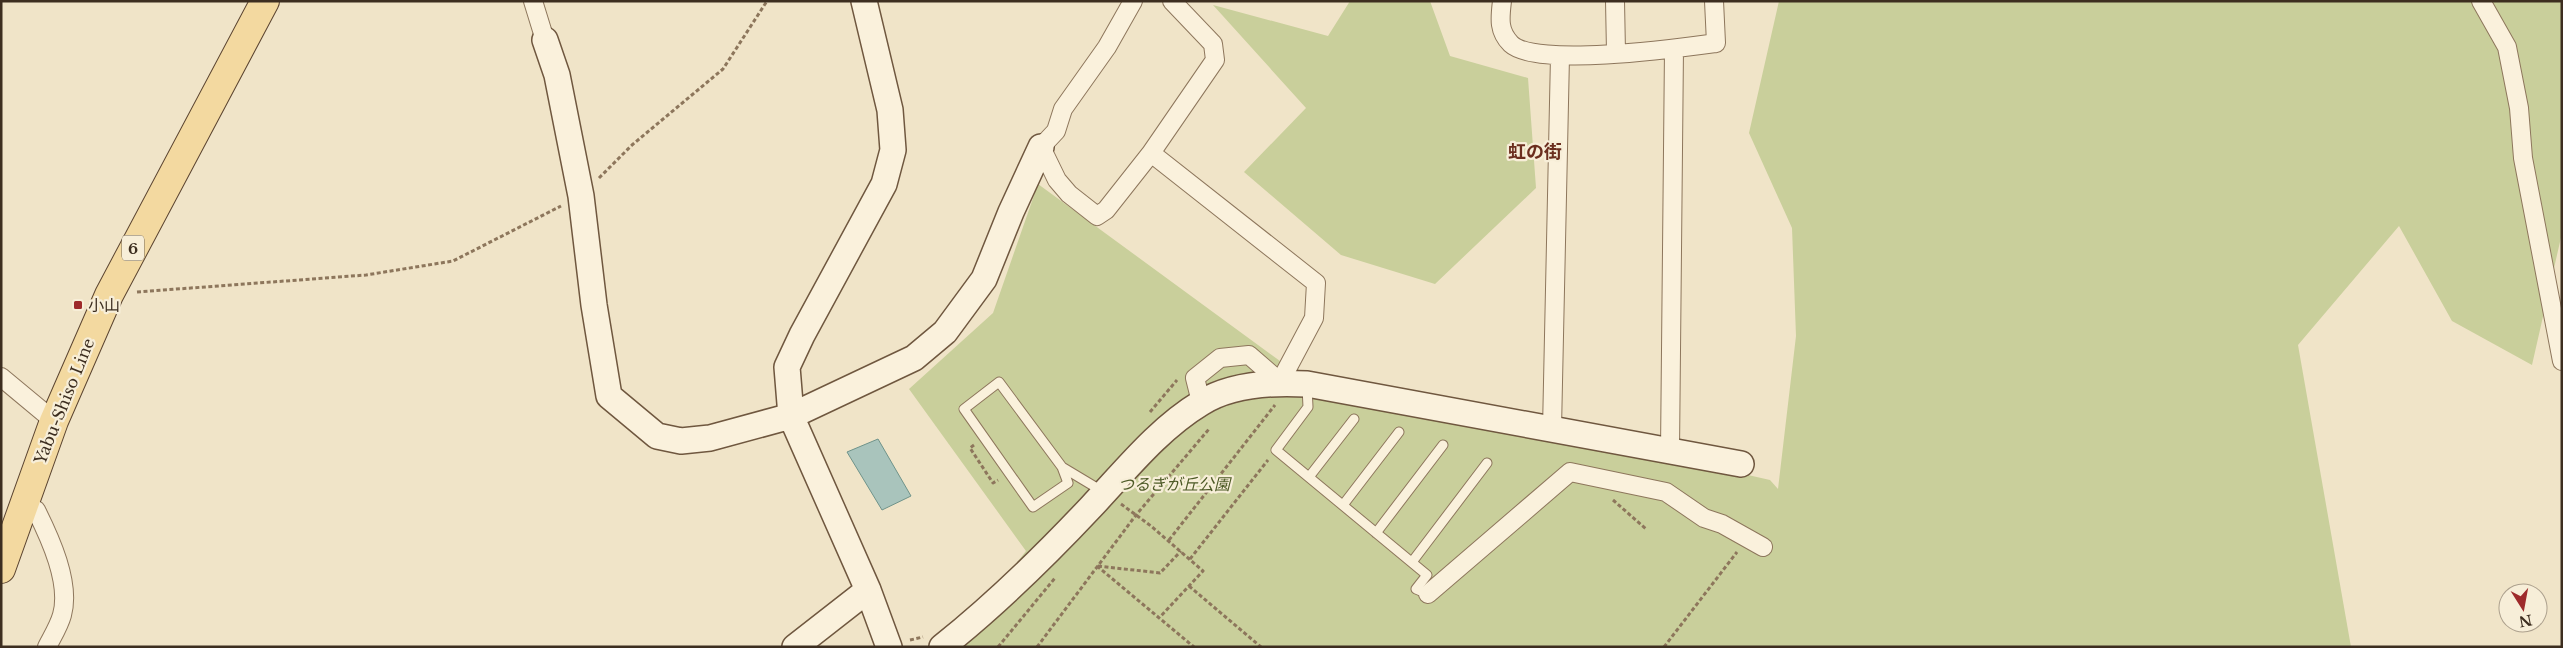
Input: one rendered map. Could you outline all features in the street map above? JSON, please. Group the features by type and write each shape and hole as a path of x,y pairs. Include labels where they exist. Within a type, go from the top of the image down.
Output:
{"main road":[{"name":"Yabu-Shiso Line","path":"1,569 22,504 54,420 109,295 265,1"}],"street":[{"path":"533,1 544,40 557,75 581,196 594,305 609,396 657,436 681,440 710,438 791,416 914,358 945,332 984,279 1041,147 1056,130 1063,109 1107,47 1133,1"},
{"path":"864,1 890,110 894,150 884,184 802,335 787,367 791,416 868,590 897,642"},
{"path":"1041,147 1057,180 1069,194 1097,216 1106,210 1151,153 1215,60 1213,44 1172,1"},
{"path":"1502,1 1500,28 1512,45 1531,53 1560,56 1674,49 1716,43 1714,1"},
{"path":"1615,1 1616,52"},
{"path":"2481,1 2507,47 2519,108 2523,158 2562,361"},
{"path":"1670,451 1674,49"},
{"path":"1552,429 1560,56"},
{"path":"1151,153 1316,283 1314,318 1293,383"},
{"path":"1201,402 1195,378 1220,358 1249,355 1293,383"},
{"path":"1,378 54,420"},
{"path":"934,642 1028,573 1158,436 1201,402 1234,390 1293,383 1741,464"},
{"path":"1428,594 1570,472 1666,492 1704,518 1722,524 1763,547"},
{"path":"22,504 36,510 54,545 62,581 63,613 47,647"},
{"path":"795,647 868,590"}],"lane":[{"path":"1062,467 1068,483 1033,507 964,409 999,382 1062,467 1105,492"},
{"path":"1293,383 1308,407 1276,450 1427,575 1416,589 1428,594"},
{"path":"1309,477 1354,419"},
{"path":"1343,505 1399,432"},
{"path":"1376,533 1443,445"},
{"path":"1412,562 1487,463"}],"path":[{"path":"109,295 366,275 453,261 581,196 632,145 723,70 767,1"},
{"path":"1169,540 1293,383"},
{"path":"1037,647 1136,514 1209,429"},
{"path":"1190,559 1276,450"},
{"path":"1105,492 1169,540 1203,571 1160,617"},
{"path":"1664,647 1747,538"},
{"path":"1097,566 1160,573 1181,551"},
{"path":"1097,566 1194,647"},
{"path":"1189,586 1261,647"},
{"path":"897,642 911,640 934,642"}],"green space":[{"path":"1350,1 1430,1 1450,56 1528,78 1536,188 1435,284 1341,255 1244,172 1306,108 1213,5 1328,36"},
{"name":"つるぎが丘公園","path":"1779,1 2562,1 2562,233 2532,365 2452,321 2399,226 2298,345 2351,647 950,647 1026,551 909,389 993,313 1038,184 1280,361 1315,377 1770,480 1778,489 1796,336 1792,228 1749,133"}],"water":[{"path":"878,439 911,496 882,510 847,452"}],"place":[{"name":"小山","path":"78,305"}],"district":[{"name":"虹の街","path":"1535,152"}]}
